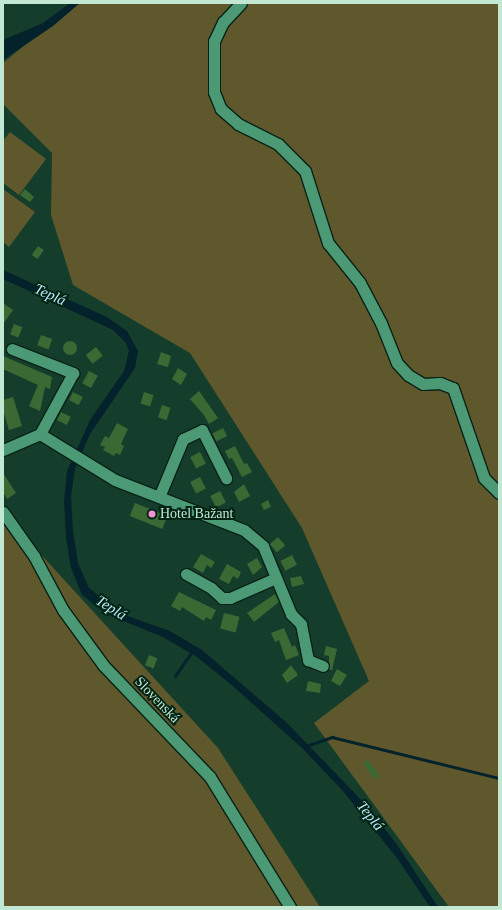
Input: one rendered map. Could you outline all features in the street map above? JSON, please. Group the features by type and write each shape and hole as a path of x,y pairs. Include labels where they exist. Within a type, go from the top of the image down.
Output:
{"street":[{"path":"241,3 223,22 214,41 214,92 221,109 238,124 278,144 305,171 328,243 360,283 381,323 397,363 408,375 423,384 440,383 453,388 484,478 499,493"},
{"path":"3,450 40,434 73,373 12,349"},
{"path":"159,497 183,439 202,430 226,478"},
{"path":"40,434 59,443 115,480 244,530 263,546 291,614 301,624 308,660 323,666"},
{"name":"Slovenská","path":"3,512 34,556 63,610 104,666 210,777 290,907"},
{"path":"186,574 211,588 222,598 230,598 276,578"}],"shaded area":[{"path":"76,3 499,3 499,907 449,907 314,723 369,681 302,528 190,353 73,285 51,215 52,153 3,104 3,63"},
{"path":"10,132 46,159 19,195 3,183 3,141"},
{"path":"3,189 35,212 9,247 3,242"},
{"path":"3,513 218,748 320,907 3,907"}],"water":[{"path":"70,3 80,3 53,26 3,60 3,40 43,23"},
{"name":"Teplá","path":"3,270 107,317 127,331 138,351 135,368 90,434 75,469 71,496 73,531 78,563 89,588 122,614 170,631 202,650 286,722 369,808 398,846 438,907 430,907 397,858 342,790 302,748 234,687 197,657 163,637 106,614 82,595 71,568 66,538 64,501 67,471 90,420 124,371 129,351 126,343 113,330 3,279"}],"building":[{"path":"25,189 34,197 30,202 20,195"},
{"path":"38,246 44,250 38,259 32,255"},
{"path":"3,303 13,310 3,324"},
{"path":"14,324 22,327 18,337 10,334"},
{"path":"41,335 52,339 49,349 37,345"},
{"path":"70,341 75,343 77,348 75,353 70,355 65,353 63,348 65,343"},
{"path":"96,347 103,356 93,364 86,355"},
{"path":"161,352 171,356 168,367 157,364"},
{"path":"3,356 52,377 50,389 45,387 40,411 29,406 38,385 3,369"},
{"path":"178,368 187,374 181,385 172,379"},
{"path":"89,371 98,376 91,388 82,383"},
{"path":"199,391 218,418 209,424 204,415 190,399"},
{"path":"73,392 83,397 79,405 69,400"},
{"path":"144,392 154,395 150,406 140,403"},
{"path":"13,397 22,426 9,430 3,410 3,400"},
{"path":"162,405 171,408 167,420 158,417"},
{"path":"61,412 71,417 67,425 57,420"},
{"path":"117,423 128,429 121,444 124,446 120,455 116,453 114,456 103,450 105,447 100,445 105,436 109,438"},
{"path":"223,428 227,436 216,441 212,433"},
{"path":"235,446 244,464 247,463 252,472 242,477 232,458 229,459 225,451"},
{"path":"200,452 206,464 196,469 190,457"},
{"path":"3,473 16,493 7,499 3,492"},
{"path":"200,477 206,489 196,494 190,482"},
{"path":"244,484 250,496 239,502 234,492"},
{"path":"220,491 226,503 216,508 210,496"},
{"path":"268,500 271,507 264,510 261,504"},
{"path":"135,503 167,516 162,529 130,516"},
{"path":"278,537 285,545 277,553 270,544"},
{"path":"201,554 215,562 211,568 207,565 203,573 193,567"},
{"path":"292,555 297,565 285,571 280,561"},
{"path":"257,558 262,567 253,575 247,564"},
{"path":"227,564 241,572 238,579 233,576 229,584 219,579"},
{"path":"301,576 304,584 292,587 290,578"},
{"path":"179,592 216,610 211,620 206,617 204,621 182,607 180,611 171,606"},
{"path":"275,594 279,602 254,622 247,613"},
{"path":"224,613 240,617 236,632 220,629"},
{"path":"284,628 292,647 295,645 299,655 286,660 279,640 275,642 271,633"},
{"path":"326,646 337,649 332,670 329,670 329,656 324,655"},
{"path":"149,655 157,658 153,668 145,665"},
{"path":"291,665 298,675 287,683 282,675"},
{"path":"337,669 347,675 340,686 331,681"},
{"path":"308,681 321,684 320,693 306,691"},
{"path":"368,760 379,775 374,779 363,764"}],"waterway":[{"path":"175,676 192,652"},
{"path":"306,746 332,737 499,778"}],"place":[{"name":"Hotel Bažant","path":"152,514"}]}
